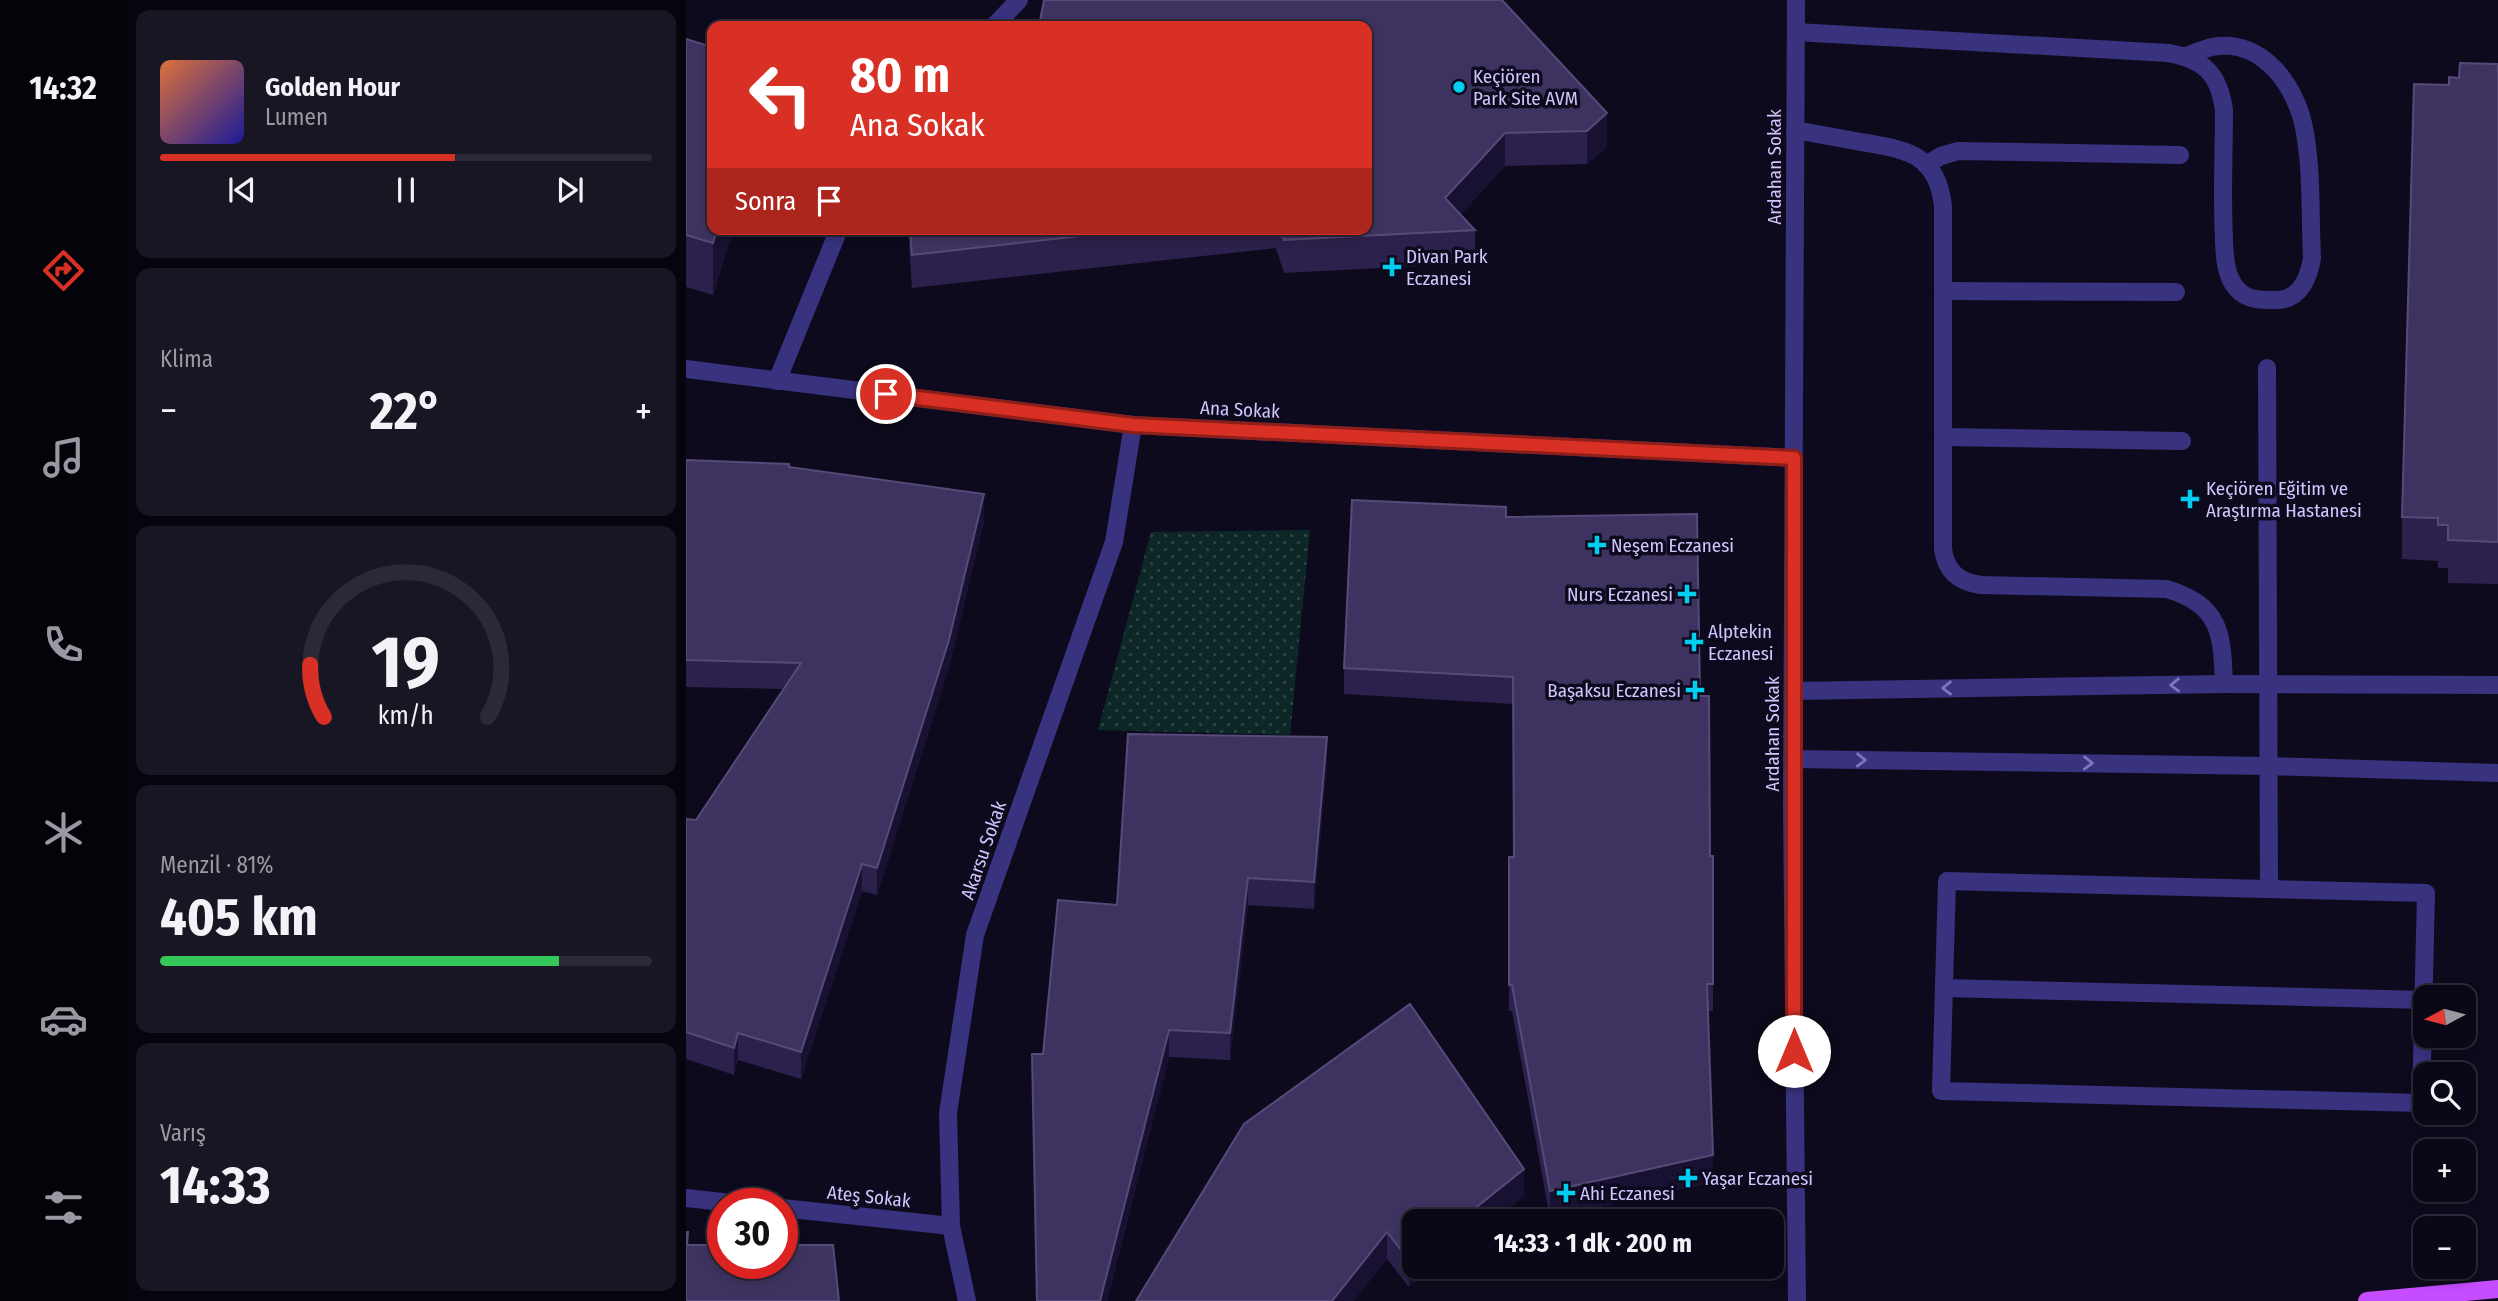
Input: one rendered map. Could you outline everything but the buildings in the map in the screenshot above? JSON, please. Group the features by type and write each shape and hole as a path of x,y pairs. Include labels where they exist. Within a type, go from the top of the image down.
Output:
{"main road":[{"path":"2367,1301 2498,1289"}],"street":[{"path":"998,21 1019,0"},
{"name":"Ardahan Sokak","path":"1796,0 1793,760 1797,1301"},
{"path":"1796,32 2186,56 2202,65 2214,77 2222,93 2225,256 2232,283 2240,293 2249,298 2283,300 2294,295 2309,274 2312,258 2305,133 2300,112 2292,92 2280,74 2265,59 2251,51 2236,47 2213,47 2186,56"},
{"path":"1796,130 1905,150 1926,165 1936,177 1941,190 1944,291 1943,549 1949,569 1957,578 1981,585 2167,589 2185,595 2202,604 2219,631 2223,644 2224,684"},
{"path":"1926,165 1941,156 1958,151 2180,155"},
{"path":"777,381 837,235"},
{"path":"1944,291 2176,292"},
{"name":"Ana Sokak","path":"686,369 1133,425 1794,458"},
{"path":"2267,369 2269,889"},
{"name":"Akarsu Sokak","path":"967,1301 951,1226 948,1113 975,935 1114,542 1133,425"},
{"path":"1943,437 2182,441"},
{"path":"1793,691 2224,684 2498,685"},
{"path":"1793,760 2267,765 2498,773"},
{"path":"2423,1048 2421,1103 1941,1091 1947,881 2426,893 2424,985"},
{"path":"1944,988 2413,1000"},
{"path":"686,1198 707,1200"},
{"name":"Ateş Sokak","path":"798,1210 951,1226"}],"green space":[{"path":"1310,530 1290,735 1098,730 1151,532"}],"place":[{"name":"Keçiören Park Site AVM","path":"1459,87"},
{"name":"Divan Park Eczanesi","path":"1392,267"},
{"name":"Keçiören Eğitim ve Araştırma Hastanesi","path":"2190,499"},
{"name":"Neşem Eczanesi","path":"1597,545"},
{"name":"Nurs Eczanesi","path":"1687,594"},
{"name":"Alptekin Eczanesi","path":"1694,642"},
{"name":"Başaksu Eczanesi","path":"1695,690"},
{"name":"Yaşar Eczanesi","path":"1688,1178"},
{"name":"Ahi Eczanesi","path":"1566,1193"}],"route":[{"path":"886,394 1133,425 1794,458 1794,1051"}]}
